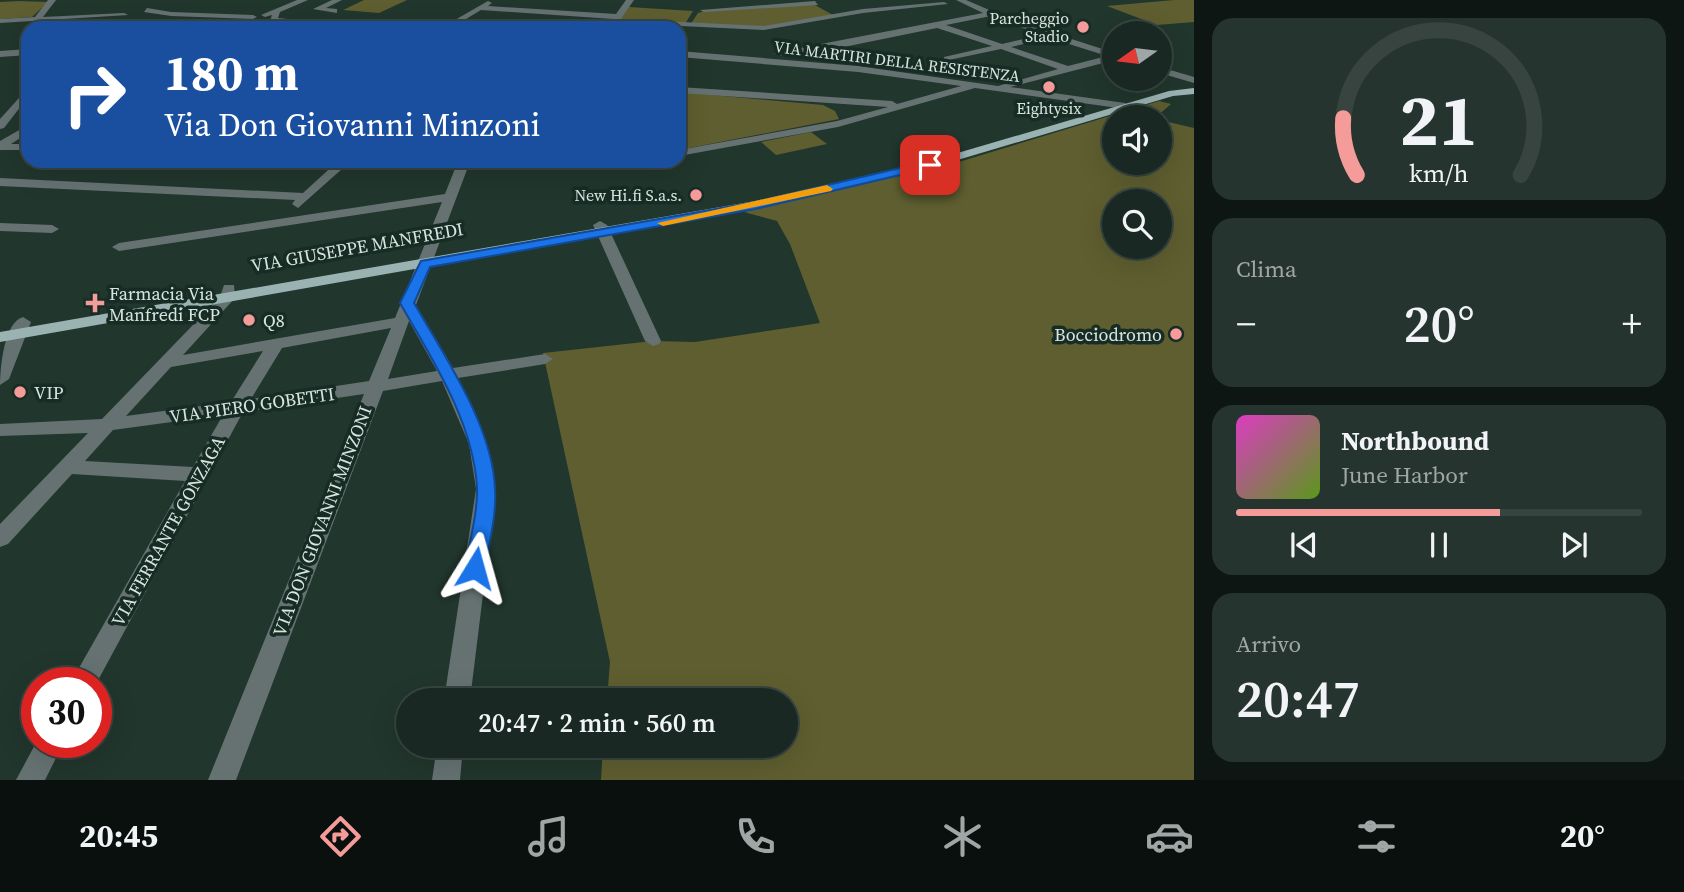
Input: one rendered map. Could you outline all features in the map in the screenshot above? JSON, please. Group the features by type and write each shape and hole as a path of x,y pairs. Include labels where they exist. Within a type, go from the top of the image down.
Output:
{"main road":[{"name":"VIA GIUSEPPE MANFREDI","path":"722,208 919,159 1192,83"},
{"name":"VIA GIUSEPPE MANFREDI","path":"1129,105 1172,93 1192,83"},
{"name":"VIA GIUSEPPE MANFREDI","path":"0,337 21,328 722,208 930,165 1102,113"},
{"name":"VIA GIUSEPPE MANFREDI","path":"0,326 21,328"}],"street":[{"path":"37,19 52,0"},
{"path":"275,16 304,0"},
{"path":"334,11 317,9 338,0"},
{"path":"457,21 492,0"},
{"path":"617,21 630,0"},
{"path":"935,0 944,4"},
{"path":"705,10 813,1 838,16"},
{"path":"686,26 750,29 962,1 1048,36 1102,52"},
{"path":"0,21 106,15 172,4"},
{"path":"478,8 606,21"},
{"path":"220,18 234,9"},
{"path":"136,10 248,21"},
{"path":"136,10 208,21"},
{"path":"729,58 791,57 994,15"},
{"path":"82,21 87,16"},
{"path":"274,21 275,16"},
{"path":"275,16 314,21"},
{"path":"940,26 1067,69"},
{"path":"947,60 1048,36"},
{"path":"858,44 868,55"},
{"name":"VIA MARTIRI DELLA RESISTENZA","path":"686,52 747,54 808,51 858,44"},
{"path":"2,65 16,53"},
{"path":"0,54 21,53"},
{"name":"VIA MARTIRI DELLA RESISTENZA","path":"686,53 878,67 976,85 1118,105"},
{"path":"995,88 1102,60"},
{"path":"1172,75 1192,83"},
{"path":"686,152 846,122 976,85"},
{"path":"686,91 913,105"},
{"path":"1053,96 1079,104 1084,108 1081,113"},
{"path":"0,127 21,100"},
{"path":"823,101 840,108 848,117 846,122"},
{"path":"0,127 21,126"},
{"path":"0,146 21,131"},
{"path":"0,146 21,147"},
{"path":"277,223 337,168"},
{"name":"VIA DON GIOVANNI MINZONI","path":"222,780 461,168"},
{"path":"0,182 306,197"},
{"path":"119,247 451,197"},
{"path":"0,227 51,229"},
{"path":"602,229 653,341"},
{"path":"0,538 166,363 228,293"},
{"path":"166,363 276,344 403,313 448,374 478,444 486,489 459,688"},
{"path":"0,379 21,328"},
{"name":"VIA FERRANTE GONZAGA","path":"92,667 237,407 276,344"},
{"name":"VIA PIERO GOBETTI","path":"0,430 60,431 106,426 545,359"},
{"path":"67,467 200,475"},
{"path":"30,780 42,758"},
{"path":"446,780 449,758"}],"shaded area":[{"path":"364,0 407,0 379,13 343,10"},
{"path":"1194,0 1194,22 1172,24 1172,21 1146,21 1107,6"},
{"path":"0,2 48,2 32,17 0,19"},
{"path":"813,4 833,15 763,27 690,25 698,13 704,11"},
{"path":"629,7 693,11 686,22 620,20"},
{"path":"686,93 823,105 835,111 839,119 686,149"},
{"path":"1159,101 1170,105 1146,105"},
{"path":"1102,118 1102,175 1172,175 1172,123 1194,128 1194,780 601,780 602,758 798,758 798,688 608,688 610,662 543,353 653,341 695,342 820,323 790,244 777,221 744,212 962,161"},
{"path":"811,132 827,144 776,155 761,142"}],"slow traffic":[{"path":"663,223 827,189"}],"place":[{"name":"Parcheggio Stadio","path":"1083,27"},
{"name":"Eightysix","path":"1049,87"},
{"name":"New Hi.fi S.a.s.","path":"696,195"},
{"name":"Farmacia Via Manfredi FCP","path":"95,303"},
{"name":"Q8","path":"249,320"},
{"name":"Bocciodromo","path":"1176,334"},
{"name":"VIP","path":"20,392"}],"route":[{"path":"475,568 486,489 478,444 448,374 407,303 425,264 755,205 930,165"}]}
